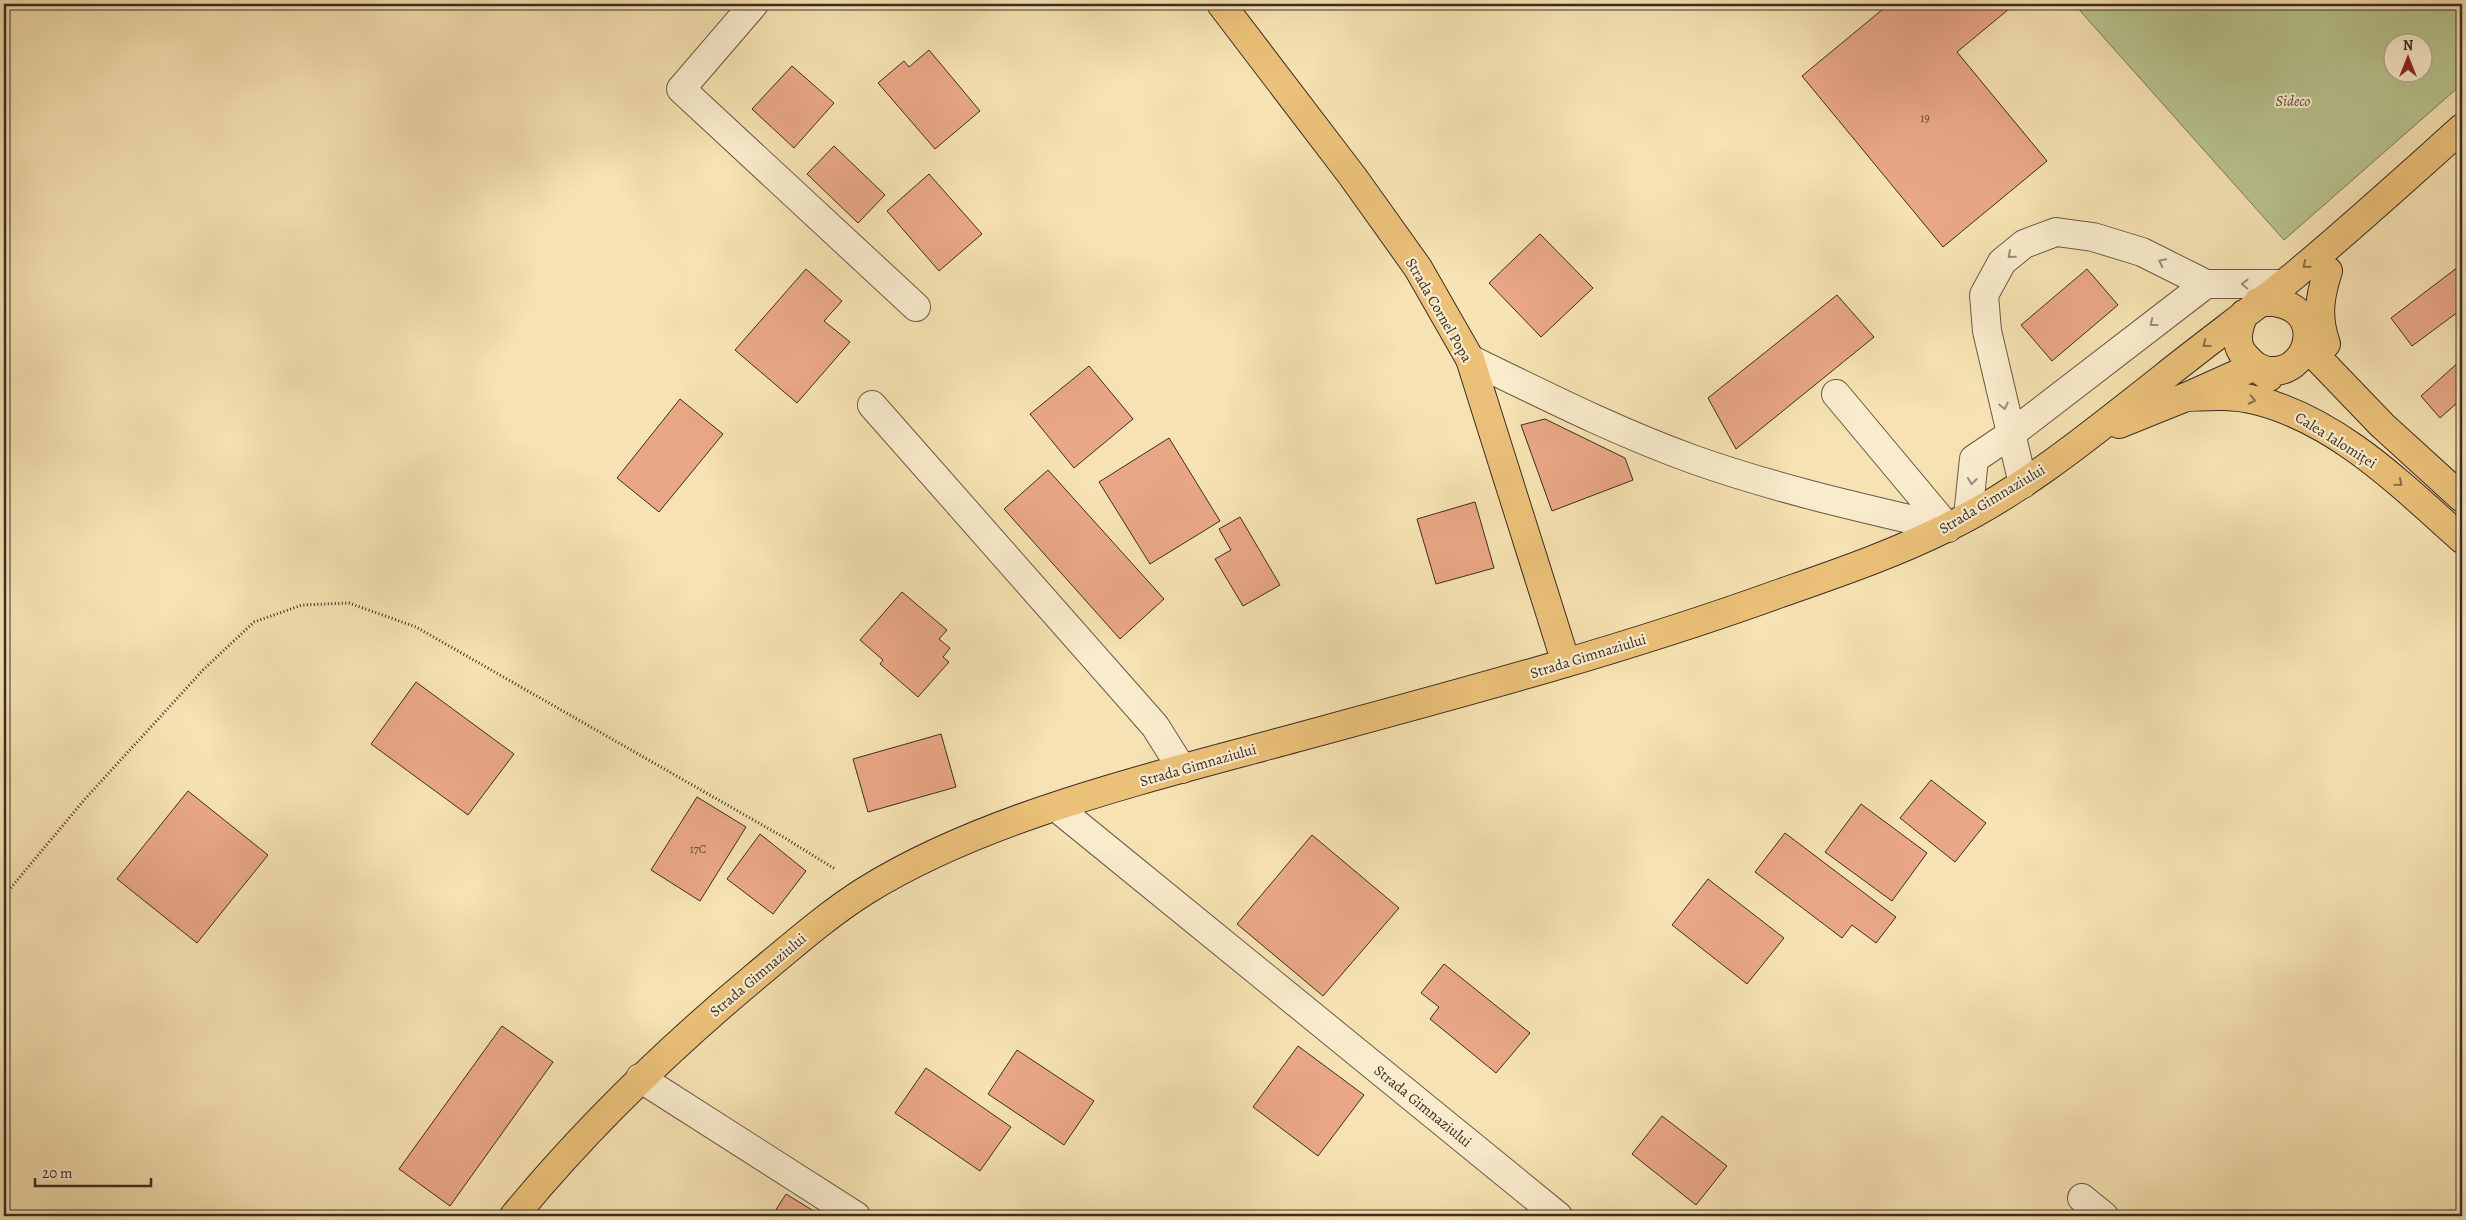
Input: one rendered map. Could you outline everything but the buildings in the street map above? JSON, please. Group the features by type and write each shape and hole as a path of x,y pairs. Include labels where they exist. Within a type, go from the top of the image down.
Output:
{"main road":[{"name":"Strada Cornel Popa","path":"1221,4 1353,177 1418,268 1470,359 1566,663"},
{"path":"2091,434 2283,284 2356,223 2462,128"},
{"path":"2296,309 2328,271 2356,223"},
{"path":"2328,271 2320,295 2319,320 2325,344 2334,362 2382,425"},
{"path":"2091,434 2186,398 2255,366 2270,371 2286,368 2299,360 2307,347 2305,320 2296,309 2274,301 2251,308 2236,331 2238,345 2244,358 2255,366 2361,452"},
{"path":"2307,347 2382,425 2462,498"},
{"name":"Calea Ialomiței","path":"2186,398 2226,396 2253,399 2282,408 2361,452 2462,539"},
{"name":"Strada Gimnaziului","path":"514,1216 560,1161 640,1078 686,1035 806,934 867,890 963,842 1056,807 1182,768 1566,663 1706,620 1824,578 1958,522 2023,484 2091,434"}],"street":[{"path":"754,4 681,89 916,308"},
{"path":"2023,484 1987,331 1984,294 2002,262 2024,244 2056,232 2093,237 2142,252 2206,284 2283,284"},
{"path":"1958,522 1974,459 2011,434 2206,284"},
{"path":"1470,359 1607,426 1694,460 1770,485 1958,522"},
{"path":"1836,394 1958,522"},
{"path":"872,405 1155,726 1182,768"},
{"name":"Strada Gimnaziului","path":"1056,807 1558,1216"},
{"path":"640,1078 856,1216"},
{"path":"2082,1198 2104,1216"}],"path":[{"path":"4,896 85,799 203,670 254,622 302,605 349,603 416,627 785,838 867,890"}],"green space":[{"name":"Sideco","path":"2074,4 2456,4 2462,8 2462,84 2284,240"}]}
